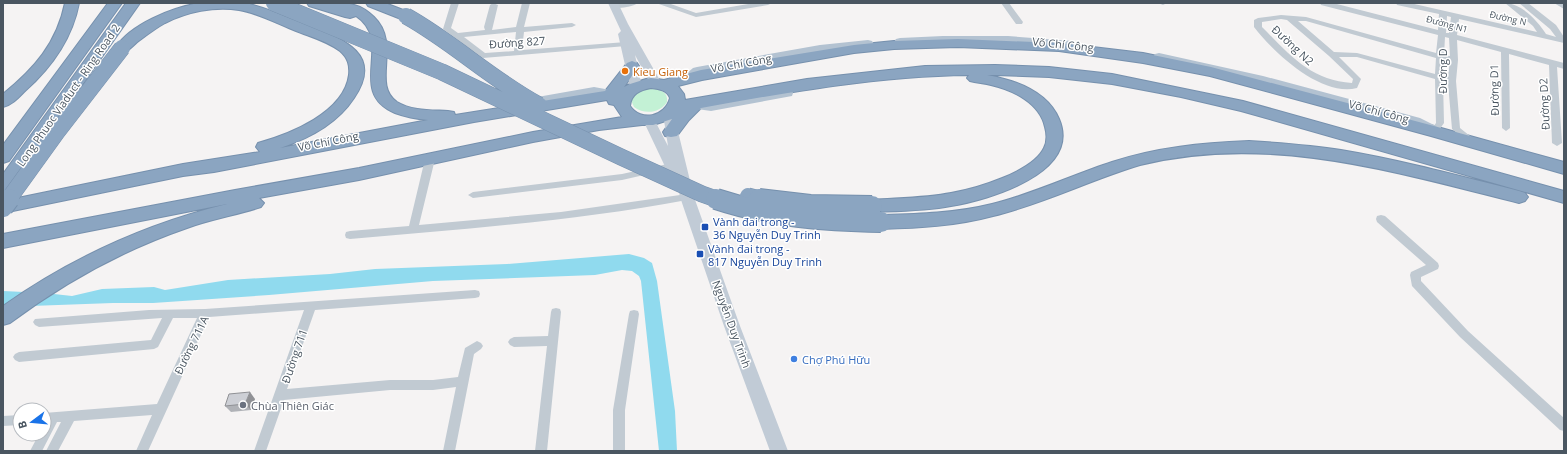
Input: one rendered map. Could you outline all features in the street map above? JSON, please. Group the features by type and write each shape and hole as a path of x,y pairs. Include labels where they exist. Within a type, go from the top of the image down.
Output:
{"highway":[{"path":"3,102 28,80 59,41 67,25 72,3"},
{"path":"18,135 106,3"},
{"name":"Long Phuoc Viaduct - Ring Road 2","path":"3,157 115,3"},
{"name":"Long Phuoc Viaduct - Ring Road 2","path":"3,187 41,130 133,3"},
{"path":"274,3 442,72 620,157 702,194 740,207 777,215 828,221 880,222 922,221 968,216 1010,205 1123,164 1199,148 1252,146 1307,149 1360,158 1564,208"},
{"path":"314,3 354,16 372,27 380,38"},
{"path":"339,3 364,15 375,26 380,38 378,82 380,93 386,100 396,108 409,113 474,118"},
{"path":"373,3 406,16 442,36 485,71 518,94 693,178 750,197 777,202 821,206 914,204 958,198 982,192 1024,174 1040,165 1053,147 1054,138 1052,121 1045,109 1033,98 1018,89 979,78 917,77 898,74"},
{"path":"3,207 57,132 122,48 144,29 170,14 200,5 225,4 252,10 325,37 341,45 355,60 357,71 354,85 348,96 338,108 322,121 301,134 280,143 175,171"},
{"name":"Võ Chí Công","path":"660,84 701,75 878,45 958,43 1059,47 1143,58 1212,70 1263,82 1564,168"},
{"path":"617,123 617,107 611,94 632,66"},
{"path":"3,241 360,174 476,148 599,125 663,117 673,110 808,84 938,70 1049,72 1112,79 1181,92 1250,108 1564,197"},
{"path":"701,75 692,82 692,93 700,100 712,102"},
{"path":"686,78 683,85 684,93 689,100 696,105"},
{"path":"645,120 634,118 624,111 622,101 632,89 660,84 674,90 678,98 673,110"},
{"name":"Võ Chí Công","path":"3,207 175,171 214,166 590,98 632,89"},
{"path":"590,98 599,99 605,102 608,108 608,114 599,125"},
{"path":"671,132 683,116 696,105"},
{"name":"Võ Chí Công","path":"3,214 146,186 175,171"},
{"path":"4,316 47,287 89,262 127,244 182,222 360,174"},
{"path":"3,235 104,215 137,215"}],"main road":[{"path":"613,5 623,28 660,84"},
{"path":"623,28 632,66 632,89"},
{"name":"Võ Chí Công","path":"686,78 697,71 820,49 878,45"},
{"path":"898,74 1000,73 1029,75 1101,82 1169,93 1309,129 1564,202"},
{"path":"696,105 711,107 814,87 832,82"},
{"name":"Võ Chí Công","path":"504,113 522,104 594,91 611,94"},
{"name":"Nguyễn Duy Trinh","path":"673,110 671,132 687,196 732,326 779,451"},
{"name":"Nguyễn Duy Trinh","path":"645,120 672,166 687,196"},
{"path":"476,148 498,148 605,129 617,123"},
{"name":"Võ Chí Công","path":"3,202 77,187 108,184"},
{"path":"3,247 234,200 272,190"}],"street":[{"name":"Đường 827","path":"456,3 447,29 457,35 483,56 626,44"},
{"path":"518,54 520,29 526,3"},
{"path":"613,5 634,3"},
{"path":"660,3 696,15 768,3"},
{"path":"1005,3 1019,22"},
{"name":"Đường N1","path":"1324,3 1564,66"},
{"name":"Đường N","path":"1400,3 1563,41"},
{"path":"1509,3 1536,25 1543,36"},
{"path":"1523,3 1553,27 1563,41"},
{"path":"1558,3 1564,7"},
{"path":"489,32 488,27 494,5"},
{"name":"Đường D","path":"1434,131 1440,123 1439,78 1443,13"},
{"name":"Đường D","path":"1455,16 1452,81 1456,129 1472,142"},
{"name":"Đường N2","path":"1332,54 1357,79 1354,86 1334,83 1311,76 1258,27 1258,20 1281,17 1306,19 1454,60"},
{"path":"1290,18 1332,54"},
{"path":"457,35 572,25"},
{"name":"Đường D1","path":"1505,51 1506,128"},
{"name":"Đường N2","path":"1332,54 1357,55 1452,81"},
{"name":"Đường D2","path":"1553,63 1557,143"},
{"path":"413,230 430,159"},
{"path":"473,195 622,177 672,166"},
{"path":"350,235 565,216 652,204 687,196"},
{"path":"1381,219 1434,266 1414,275 1416,283 1464,334 1564,426"},
{"name":"Đường 711A","path":"142,451 205,313 475,294"},
{"name":"Đường 711","path":"260,451 281,395 311,305"},
{"path":"541,451 556,312"},
{"path":"39,322 148,314 205,313"},
{"path":"19,357 154,344 170,314"},
{"path":"619,451 620,403 634,314"},
{"path":"514,342 552,341"},
{"path":"449,451 462,381 470,351 477,346"},
{"path":"281,395 390,385 433,385 462,381"},
{"path":"52,418 161,409"},
{"path":"52,451 71,415"}],"green space":[{"path":"653,88 665,94 667,102 664,106 652,112 638,110 634,107 631,100 635,94 643,90"}],"water":[{"path":"629,254 644,258 652,263 657,281 675,411 677,451 659,451 641,281 639,276 632,271 622,270 595,275 433,281 153,303 3,307 3,291 72,296 102,289 154,287 165,290 228,280 330,274 375,269 507,264"}],"building":[{"path":"250,392 245,404 225,406 229,394"}],"place":[{"name":"Kieu Giang","path":"625,71"},
{"name":"Vành đai trong - 36 Nguyễn Duy Trinh","path":"705,227"},
{"name":"Vành đai trong - 817 Nguyễn Duy Trinh","path":"700,254"},
{"name":"Chợ Phú Hữu","path":"794,359"},
{"name":"Chùa Thiên Giác","path":"243,405"}]}
